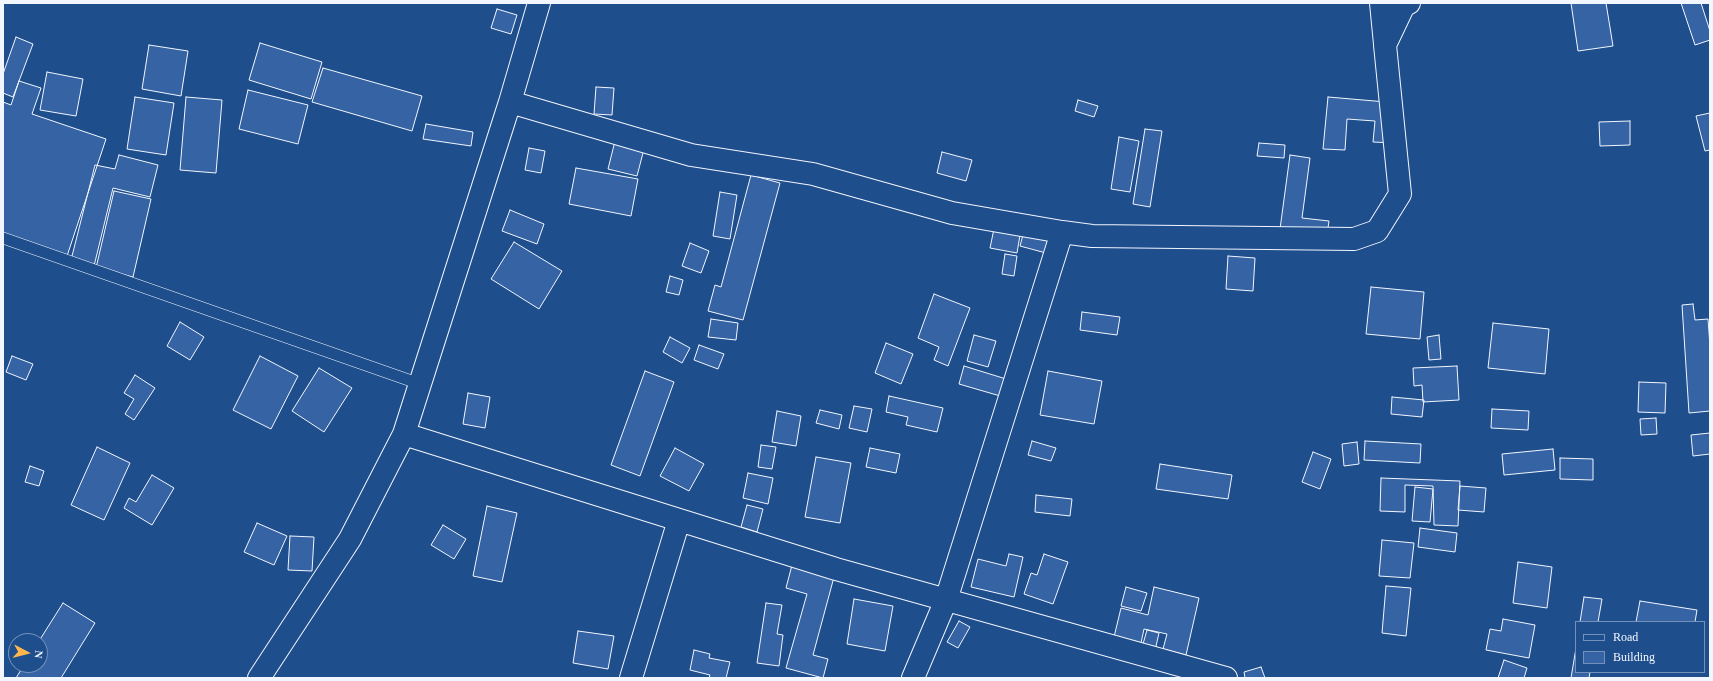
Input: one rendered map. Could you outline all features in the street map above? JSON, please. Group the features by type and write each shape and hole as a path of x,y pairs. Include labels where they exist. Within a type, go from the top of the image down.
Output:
{"street":[{"path":"259,678 350,539 404,434 510,102 539,3"},
{"path":"510,102 690,155 813,174 952,213 1062,232 1092,236 1354,239 1377,231 1400,194 1381,3"},
{"path":"1385,45 1404,5 1408,3"},
{"path":"913,678 946,600 1062,232"},
{"path":"404,434 836,569 1226,678"},
{"path":"631,678 679,520"}],"lane":[{"path":"3,238 420,384"}],"building":[{"path":"1571,3 1606,3 1613,46 1578,51"},
{"path":"1681,3 1701,3 1710,31 1710,40 1695,45"},
{"path":"497,9 517,15 511,34 491,28"},
{"path":"16,37 33,44 13,97 3,93 3,74"},
{"path":"260,43 322,62 311,99 249,80"},
{"path":"149,45 188,51 181,96 142,89"},
{"path":"323,68 422,96 412,131 312,102"},
{"path":"47,72 83,79 76,116 40,110"},
{"path":"19,81 41,88 32,114 106,139 67,256 3,234 3,102 11,105"},
{"path":"596,87 614,88 612,115 594,114"},
{"path":"248,90 308,105 298,144 239,129"},
{"path":"135,97 174,103 166,155 127,149"},
{"path":"186,97 222,100 216,173 180,170"},
{"path":"1328,97 1398,103 1395,143 1373,142 1375,121 1347,119 1345,150 1323,149"},
{"path":"1078,100 1098,106 1094,117 1075,111"},
{"path":"1710,113 1710,150 1705,151 1696,116"},
{"path":"1630,121 1630,145 1600,146 1599,122"},
{"path":"426,124 473,132 471,146 423,139"},
{"path":"1145,129 1162,131 1150,207 1133,204"},
{"path":"1119,137 1139,141 1130,192 1111,189"},
{"path":"615,141 644,149 637,176 608,169"},
{"path":"1259,143 1285,145 1284,158 1257,156"},
{"path":"529,148 545,151 541,173 525,170"},
{"path":"942,152 972,160 966,181 937,173"},
{"path":"119,155 158,165 150,197 113,188 94,266 71,260 95,165 115,169"},
{"path":"1290,155 1310,158 1302,218 1329,221 1327,235 1280,229"},
{"path":"576,168 638,179 631,216 569,204"},
{"path":"751,175 780,183 743,320 708,311 715,285 721,287"},
{"path":"114,191 151,199 133,277 96,268"},
{"path":"720,192 737,195 730,239 713,236"},
{"path":"510,210 544,224 537,244 502,231"},
{"path":"996,219 1022,223 1017,253 990,248"},
{"path":"1025,227 1062,237 1057,256 1020,246"},
{"path":"514,242 562,271 539,309 491,279"},
{"path":"690,243 709,251 701,273 682,266"},
{"path":"1005,254 1017,256 1014,276 1002,274"},
{"path":"1228,256 1255,258 1253,291 1226,289"},
{"path":"670,276 683,280 679,295 666,292"},
{"path":"1371,287 1424,292 1420,339 1366,334"},
{"path":"934,294 970,308 948,366 934,360 939,347 918,338"},
{"path":"1693,304 1695,320 1708,319 1710,346 1710,411 1689,413 1682,305"},
{"path":"1082,312 1120,317 1117,335 1080,330"},
{"path":"711,319 738,323 736,340 708,337"},
{"path":"180,322 204,337 190,360 167,346"},
{"path":"1493,323 1549,329 1545,374 1488,368"},
{"path":"974,335 996,341 988,367 967,361"},
{"path":"1439,335 1441,359 1429,360 1427,337"},
{"path":"670,337 690,348 682,363 663,352"},
{"path":"886,343 913,354 901,384 875,373"},
{"path":"699,345 724,354 718,369 694,360"},
{"path":"12,356 33,364 26,380 6,372"},
{"path":"260,356 298,376 271,429 233,410"},
{"path":"964,366 1019,383 1014,400 959,384"},
{"path":"1457,366 1459,400 1423,402 1422,385 1414,386 1413,368"},
{"path":"319,368 352,388 324,432 292,411"},
{"path":"645,371 674,382 640,476 611,465"},
{"path":"1048,371 1102,381 1094,424 1040,415"},
{"path":"135,375 155,388 134,420 125,414 134,399 124,393"},
{"path":"1639,382 1666,383 1665,413 1638,412"},
{"path":"468,393 490,397 485,428 463,424"},
{"path":"889,396 943,408 937,432 906,425 908,417 886,412"},
{"path":"1392,397 1424,400 1422,417 1391,414"},
{"path":"854,406 872,409 867,432 849,428"},
{"path":"1492,409 1529,411 1528,430 1491,428"},
{"path":"820,410 842,415 839,429 816,423"},
{"path":"777,411 801,416 796,446 772,442"},
{"path":"1656,418 1657,434 1641,435 1640,419"},
{"path":"1710,433 1710,454 1693,456 1691,435"},
{"path":"1032,441 1056,448 1051,461 1028,455"},
{"path":"1365,441 1421,444 1420,463 1364,460"},
{"path":"1357,442 1359,464 1344,466 1342,444"},
{"path":"761,445 776,447 772,469 758,467"},
{"path":"97,447 130,463 104,520 71,505"},
{"path":"675,448 704,464 689,491 660,476"},
{"path":"870,448 900,454 896,473 866,467"},
{"path":"1553,449 1555,470 1504,475 1502,454"},
{"path":"1313,452 1331,459 1320,489 1302,482"},
{"path":"816,457 851,463 840,523 805,517"},
{"path":"1560,458 1593,459 1593,480 1560,479"},
{"path":"1160,464 1232,475 1228,499 1156,489"},
{"path":"30,466 44,471 39,486 25,482"},
{"path":"748,473 773,478 768,504 743,498"},
{"path":"152,475 174,488 152,525 124,508 129,498 136,502"},
{"path":"1381,478 1460,481 1458,526 1434,525 1433,486 1405,485 1405,512 1380,511"},
{"path":"1460,486 1486,488 1484,512 1458,510"},
{"path":"1415,487 1433,489 1430,522 1412,521"},
{"path":"1036,495 1072,499 1070,516 1035,512"},
{"path":"747,505 763,509 757,532 741,527"},
{"path":"487,506 517,513 502,582 473,576"},
{"path":"257,523 287,536 274,565 244,552"},
{"path":"443,525 466,539 454,559 431,545"},
{"path":"1420,528 1457,533 1455,552 1418,547"},
{"path":"290,536 314,537 312,571 288,570"},
{"path":"1382,540 1414,543 1410,578 1379,576"},
{"path":"1009,554 1023,557 1014,597 971,587 978,559 1006,566"},
{"path":"1044,554 1068,562 1053,604 1024,594 1031,573 1037,575"},
{"path":"1518,562 1552,567 1547,608 1513,603"},
{"path":"792,565 834,577 813,655 828,659 823,678 786,668 807,594 786,588"},
{"path":"1386,586 1411,588 1406,636 1382,633"},
{"path":"1126,587 1147,593 1141,611 1121,606"},
{"path":"1154,587 1199,598 1186,655 1163,649 1167,634 1144,629 1141,643 1114,637 1121,608 1148,615"},
{"path":"1584,597 1602,599 1598,621 1580,621"},
{"path":"854,599 893,606 885,651 847,644"},
{"path":"1640,601 1697,610 1695,621 1636,621"},
{"path":"63,603 95,623 61,678 16,678 19,673 48,673 48,633 44,633"},
{"path":"766,603 782,605 777,634 783,635 779,666 757,663"},
{"path":"1503,619 1535,625 1529,658 1486,650 1490,629 1501,631"},
{"path":"959,621 970,627 958,648 947,642"},
{"path":"1147,630 1159,633 1154,655 1141,651"},
{"path":"578,631 614,636 608,669 573,663"},
{"path":"694,650 710,654 709,658 730,662 726,678 709,678 710,675 690,670"},
{"path":"1575,654 1575,673 1590,673 1589,678 1571,678"},
{"path":"1504,660 1527,668 1524,678 1498,678"},
{"path":"1261,667 1265,678 1245,678 1244,672"}]}
